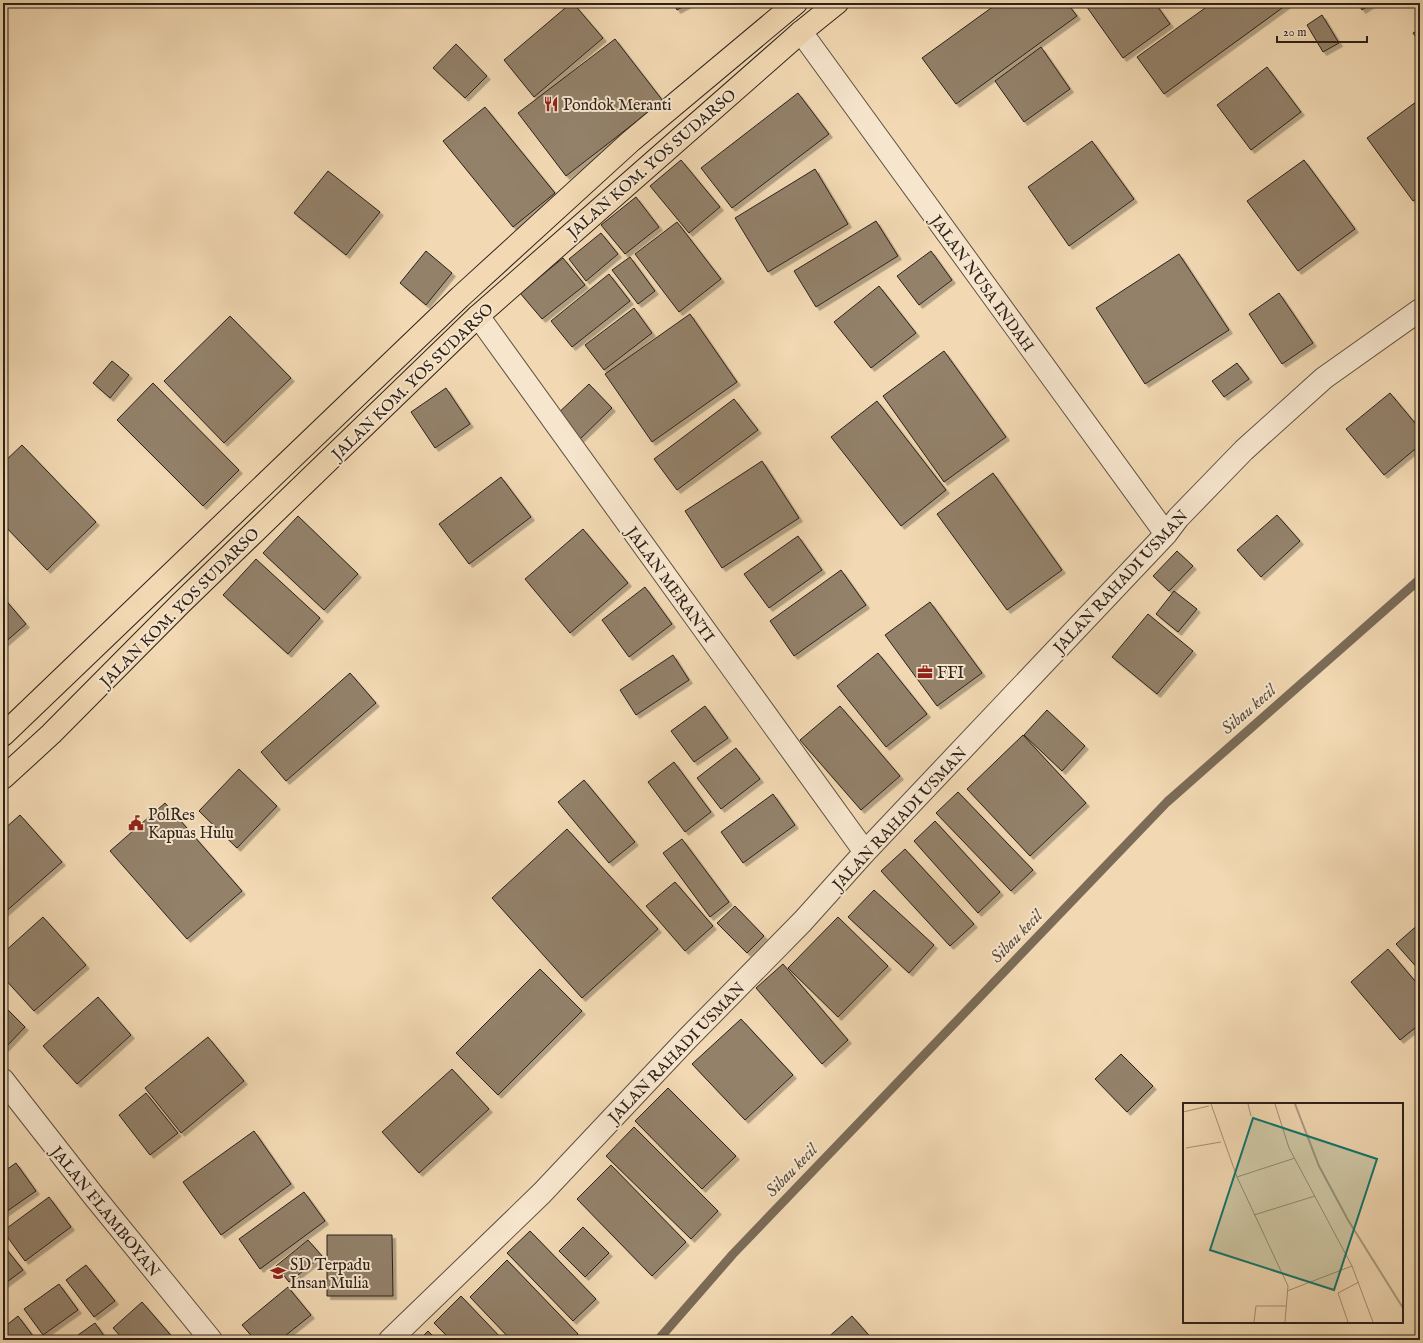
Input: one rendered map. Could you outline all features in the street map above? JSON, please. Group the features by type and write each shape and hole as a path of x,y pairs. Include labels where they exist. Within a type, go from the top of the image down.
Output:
{"highway":[{"name":"JALAN KOM. YOS SUDARSO","path":"3,735 460,296 631,141 796,3"},
{"name":"JALAN KOM. YOS SUDARSO","path":"3,778 51,734 181,603 478,316 800,32 838,3"}],"street":[{"name":"JALAN NUSA INDAH","path":"800,32 1166,534"},
{"name":"JALAN RAHADI USMAN","path":"390,1340 542,1193 687,1039 803,921 865,852 1166,534 1178,518 1244,450 1324,378 1420,310"},
{"name":"JALAN MERANTI","path":"478,316 865,852"},
{"name":"JALAN FLAMBOYAN","path":"3,1080 93,1195 211,1340"}],"building":[{"path":"571,3 573,3 603,38 534,97 504,60"},
{"path":"673,3 690,3 677,10"},
{"path":"998,3 1067,3 1077,16 956,104 922,58"},
{"path":"1084,3 1155,3 1170,24 1123,58"},
{"path":"1212,3 1289,3 1164,94 1137,57"},
{"path":"1358,3 1373,3 1362,10"},
{"path":"1322,15 1339,43 1323,52 1307,25"},
{"path":"1420,29 1420,43 1413,33"},
{"path":"615,39 663,101 566,176 518,113"},
{"path":"456,44 487,76 465,98 433,68"},
{"path":"1041,47 1070,89 1024,122 995,81"},
{"path":"1267,67 1301,112 1251,150 1217,105"},
{"path":"798,93 829,134 732,208 701,168"},
{"path":"1420,99 1420,196 1413,201 1367,138"},
{"path":"485,107 555,193 513,227 443,141"},
{"path":"1092,141 1134,199 1069,246 1028,187"},
{"path":"681,160 720,207 689,233 650,186"},
{"path":"1304,160 1355,229 1298,271 1247,201"},
{"path":"815,169 848,224 768,272 735,218"},
{"path":"328,171 380,212 346,255 294,213"},
{"path":"636,197 659,227 625,254 601,225"},
{"path":"876,221 898,256 816,307 794,271"},
{"path":"677,222 721,279 679,312 635,254"},
{"path":"601,233 618,254 586,281 569,259"},
{"path":"426,251 452,273 426,305 400,283"},
{"path":"931,251 952,280 919,305 897,276"},
{"path":"1179,254 1229,330 1145,384 1096,308"},
{"path":"630,257 655,291 638,304 612,270"},
{"path":"563,258 585,285 542,319 520,293"},
{"path":"609,274 630,301 572,347 551,321"},
{"path":"879,286 916,333 871,368 834,322"},
{"path":"1279,293 1313,343 1282,364 1249,314"},
{"path":"634,308 652,333 604,370 585,345"},
{"path":"690,314 737,382 652,442 605,374"},
{"path":"230,316 291,378 224,443 164,381"},
{"path":"944,351 1006,437 944,482 883,396"},
{"path":"112,361 129,375 110,398 93,383"},
{"path":"1237,363 1249,379 1224,397 1212,381"},
{"path":"153,383 239,470 203,506 117,420"},
{"path":"589,384 612,408 577,442 554,417"},
{"path":"446,388 470,424 435,448 411,412"},
{"path":"1390,393 1420,429 1420,445 1384,475 1346,429"},
{"path":"734,399 758,430 677,490 654,459"},
{"path":"877,401 946,490 901,526 831,437"},
{"path":"22,445 96,522 47,570 3,524 3,463"},
{"path":"762,461 799,518 722,568 685,511"},
{"path":"993,473 1062,570 1007,610 937,514"},
{"path":"501,477 531,517 469,564 439,524"},
{"path":"1277,515 1300,541 1261,577 1237,550"},
{"path":"298,516 358,574 324,610 263,553"},
{"path":"583,529 628,583 570,633 525,579"},
{"path":"798,536 822,570 769,608 744,574"},
{"path":"1177,551 1193,566 1169,591 1153,576"},
{"path":"256,559 320,618 288,654 223,595"},
{"path":"841,570 866,605 794,656 770,621"},
{"path":"645,587 672,624 629,657 602,620"},
{"path":"1174,591 1197,609 1178,632 1156,614"},
{"path":"3,597 26,624 3,644"},
{"path":"930,602 982,673 937,706 885,635"},
{"path":"1148,614 1193,651 1157,694 1112,657"},
{"path":"878,653 927,714 886,747 837,686"},
{"path":"673,655 689,680 636,715 620,690"},
{"path":"350,673 376,703 286,781 261,752"},
{"path":"705,706 728,738 694,762 671,731"},
{"path":"840,706 900,776 861,810 800,740"},
{"path":"1047,710 1085,746 1062,771 1024,735"},
{"path":"1023,735 1086,803 1030,856 967,789"},
{"path":"736,748 760,779 721,809 697,778"},
{"path":"674,762 711,812 685,832 648,782"},
{"path":"239,769 277,806 237,848 199,811"},
{"path":"584,780 635,842 609,863 558,802"},
{"path":"958,792 1033,870 1011,891 936,813"},
{"path":"773,794 795,825 743,863 721,832"},
{"path":"165,803 242,891 187,939 110,851"},
{"path":"20,815 62,862 3,914 3,830"},
{"path":"935,821 1000,892 978,913 914,841"},
{"path":"567,829 658,929 582,998 492,898"},
{"path":"682,839 729,902 710,917 663,853"},
{"path":"905,849 974,924 950,946 881,871"},
{"path":"675,882 713,926 685,951 646,906"},
{"path":"874,890 934,945 909,973 848,917"},
{"path":"735,906 764,936 747,953 717,923"},
{"path":"43,917 86,965 34,1011 3,977 3,953"},
{"path":"838,917 888,966 838,1017 788,968"},
{"path":"1420,923 1420,971 1396,944"},
{"path":"1388,949 1420,987 1420,1024 1400,1040 1351,982"},
{"path":"783,964 848,1040 822,1064 756,988"},
{"path":"540,969 582,1011 498,1095 456,1053"},
{"path":"98,997 131,1035 77,1084 43,1046"},
{"path":"3,1005 25,1027 5,1048 3,1047"},
{"path":"741,1019 793,1075 745,1120 692,1064"},
{"path":"208,1037 244,1081 181,1133 145,1088"},
{"path":"1121,1054 1153,1086 1127,1112 1095,1079"},
{"path":"452,1069 489,1109 419,1173 382,1132"},
{"path":"668,1088 736,1156 702,1189 635,1121"},
{"path":"146,1093 178,1133 150,1155 119,1115"},
{"path":"634,1127 718,1211 691,1239 606,1156"},
{"path":"254,1131 291,1184 221,1235 183,1182"},
{"path":"16,1163 36,1191 3,1214 3,1172"},
{"path":"611,1165 686,1242 652,1276 577,1199"},
{"path":"304,1192 325,1221 260,1269 239,1239"},
{"path":"49,1197 71,1227 25,1261 3,1231"},
{"path":"583,1227 609,1253 585,1277 559,1251"},
{"path":"530,1231 596,1299 573,1321 507,1253"},
{"path":"327,1235 392,1235 393,1296 327,1296"},
{"path":"308,1240 322,1256 289,1282 276,1266"},
{"path":"3,1245 23,1270 3,1285"},
{"path":"507,1260 578,1334 572,1340 511,1340 470,1297"},
{"path":"86,1265 115,1301 94,1317 66,1280"},
{"path":"59,1284 78,1310 43,1335 24,1309"},
{"path":"288,1287 311,1315 280,1340 255,1340 242,1325"},
{"path":"461,1296 503,1340 451,1340 434,1323"},
{"path":"142,1302 175,1340 124,1340 113,1328"},
{"path":"18,1316 36,1340 3,1340 3,1328"},
{"path":"852,1316 873,1340 825,1340"},
{"path":"95,1323 107,1340 71,1340"},
{"path":"428,1331 437,1340 419,1340"}],"waterway":[{"name":"Sibau kecil","path":"658,1340 733,1254 1167,802 1420,579"}],"place":[{"name":"Pondok Meranti","path":"551,104"},
{"name":"FFI","path":"925,672"},
{"name":"PolRes Kapuas Hulu","path":"136,823"},
{"name":"SD Terpadu Insan Mulia","path":"278,1273"}]}
